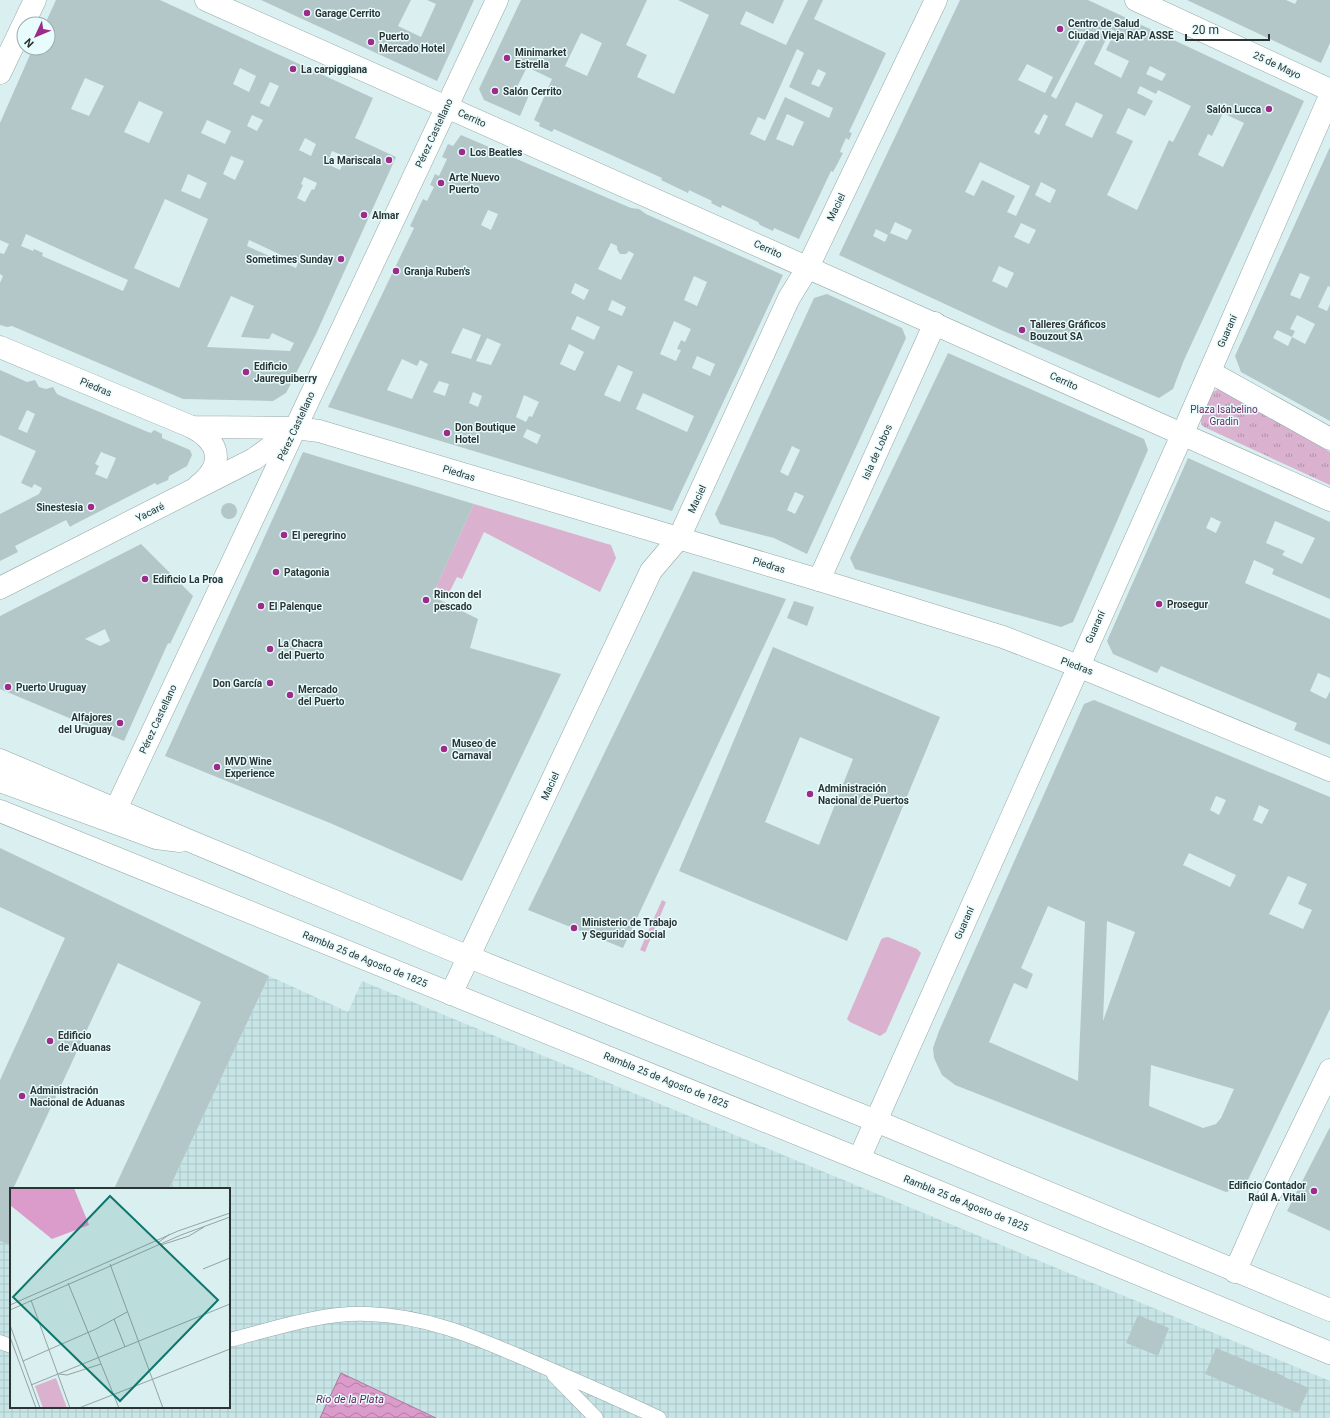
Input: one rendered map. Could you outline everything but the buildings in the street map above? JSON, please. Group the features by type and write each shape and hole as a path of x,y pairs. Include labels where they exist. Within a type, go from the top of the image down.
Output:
{"street":[{"path":"0,73 35,0"},
{"name":"Cerrito","path":"206,0 1330,500"},
{"name":"Pérez Castellano","path":"116,809 497,0"},
{"name":"Maciel","path":"451,994 651,571 679,538 788,298 808,267 936,0"},
{"name":"25 de Mayo","path":"1136,0 1330,90"},
{"name":"Guaraní","path":"859,1158 1210,372 1330,96"},
{"name":"Isla de Lobos","path":"819,580 935,323"},
{"name":"Piedras","path":"0,347 192,427 207,437 216,454 215,467 211,475 192,490"},
{"path":"1210,372 1330,439"},
{"name":"Piedras","path":"192,427 295,428 319,431 819,580 1003,638 1078,666 1330,770"},
{"name":"Yacaré","path":"0,588 254,459 295,428"},
{"path":"0,750 8,763 190,841 469,957 876,1121 1235,1272 1330,1310"},
{"path":"0,781 156,838 190,841"},
{"name":"Rambla 25 de Agosto de 1825","path":"0,811 859,1158 1330,1353"},
{"path":"1235,1272 1264,1206 1330,1070"}],"lane":[{"path":"230,1340 309,1320 367,1314 403,1317 439,1324 474,1337 659,1418"},
{"path":"0,1342 10,1346"},
{"path":"548,1369 596,1418"}],"shaded area":[{"path":"269,976 348,1012 362,981 1330,1381 1330,1418 436,1418 341,1373 320,1418 0,1418 0,1241 10,1246 10,1408 230,1408 230,1188 169,1188"}],"green space":[{"name":"Plaza Isabelino Gradin","path":"1218,389 1330,452 1330,485 1204,427 1201,424 1201,417 1213,392"},
{"path":"474,504 611,545 616,558 600,592 484,532 462,579 457,577 449,593 436,587"},
{"path":"662,900 666,902 645,952 640,950"},
{"path":"888,937 917,949 921,953 886,1032 880,1036 850,1022 847,1019 881,940"}],"water":[{"name":"Río de la Plata","path":"341,1373 436,1418 320,1418"}],"place":[{"name":"Garage Cerrito","path":"307,13"},
{"name":"Centro de Salud Ciudad Vieja RAP ASSE","path":"1060,29"},
{"name":"Puerto Mercado Hotel","path":"371,42"},
{"name":"Minimarket Estrella","path":"507,58"},
{"name":"La carpiggiana","path":"293,69"},
{"name":"Salón Cerrito","path":"495,91"},
{"name":"Salón Lucca","path":"1269,109"},
{"name":"Los Beatles","path":"462,152"},
{"name":"La Mariscala","path":"389,160"},
{"name":"Arte Nuevo Puerto","path":"441,183"},
{"name":"Almar","path":"364,215"},
{"name":"Sometimes Sunday","path":"341,259"},
{"name":"Granja Ruben's","path":"396,271"},
{"name":"Talleres Gráficos Bouzout SA","path":"1022,330"},
{"name":"Edificio Jaureguiberry","path":"246,372"},
{"name":"Don Boutique Hotel","path":"447,433"},
{"name":"Sinestesia","path":"91,507"},
{"name":"El peregrino","path":"284,535"},
{"name":"Patagonia","path":"276,572"},
{"name":"Edificio La Proa","path":"145,579"},
{"name":"Rincon del pescado","path":"426,600"},
{"name":"Prosegur","path":"1159,604"},
{"name":"El Palenque","path":"261,606"},
{"name":"La Chacra del Puerto","path":"270,649"},
{"name":"Don García","path":"270,683"},
{"name":"Puerto Uruguay","path":"8,687"},
{"name":"Mercado del Puerto","path":"290,695"},
{"name":"Alfajores del Uruguay","path":"120,723"},
{"name":"Museo de Carnaval","path":"444,749"},
{"name":"MVD Wine Experience","path":"217,767"},
{"name":"Administración Nacional de Puertos","path":"810,794"},
{"name":"Ministerio de Trabajo y Seguridad Social","path":"574,928"},
{"name":"Edificio de Aduanas","path":"50,1041"},
{"name":"Administración Nacional de Aduanas","path":"22,1096"},
{"name":"Edificio Contador Raúl A. Vitali","path":"1314,1191"}]}
